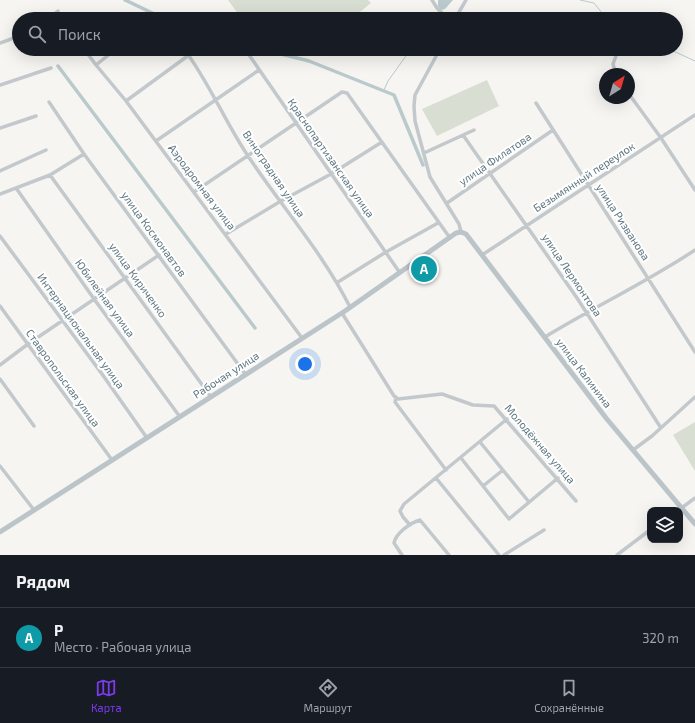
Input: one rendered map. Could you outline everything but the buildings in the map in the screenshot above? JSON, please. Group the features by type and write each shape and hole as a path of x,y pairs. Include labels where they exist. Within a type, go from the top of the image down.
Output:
{"street":[{"path":"432,0 441,12"},
{"path":"459,12 466,0"},
{"path":"0,42 12,38"},
{"name":"Аэродромная улица","path":"89,56 126,101 302,338"},
{"path":"96,65 107,56"},
{"path":"126,101 188,56"},
{"name":"Виноградная улица","path":"190,56 248,156 338,282 350,307"},
{"name":"Краснопартизанская улица","path":"250,56 295,123 400,273"},
{"path":"436,56 415,95 415,121 430,177 459,224 461,232"},
{"path":"614,68 613,64 616,56"},
{"path":"0,86 51,68"},
{"path":"156,141 259,70"},
{"path":"194,192 342,92 348,93 450,238"},
{"name":"улица Космонавтов","path":"49,102 84,154 246,375"},
{"path":"635,102 661,138 695,190"},
{"name":"улица Ризванова","path":"536,103 695,352"},
{"name":"Безымянный переулок","path":"482,255 695,115"},
{"path":"0,128 36,116"},
{"path":"424,153 474,130"},
{"name":"улица Филатова","path":"447,203 553,130"},
{"name":"улица Лермонтова","path":"463,135 527,224 661,428"},
{"path":"226,234 281,201 331,174 382,142"},
{"path":"0,171 46,150"},
{"path":"0,194 50,175 84,154"},
{"name":"улица Кириченко","path":"50,175 211,397"},
{"name":"Юбилейная улица","path":"16,188 94,299 180,417"},
{"path":"338,282 438,222"},
{"name":"Рабочая улица","path":"0,532 342,313 450,238 461,232"},
{"name":"улица Калинина","path":"461,232 466,234 606,418 678,507"},
{"name":"Интернациональная улица","path":"0,236 102,374 147,438"},
{"path":"545,337 695,250"},
{"path":"0,365 28,344 158,255"},
{"name":"Ставропольская улица","path":"0,306 112,460"},
{"path":"342,313 395,397 395,402 446,470"},
{"path":"0,379 34,426"},
{"name":"Молодёжная улица","path":"395,397 398,399 442,394 473,405 494,406 558,478 576,501"},
{"path":"633,450 661,428 695,397"},
{"path":"410,524 403,517 400,511 404,504 507,419"},
{"path":"480,442 529,502"},
{"path":"461,458 509,518 558,478"},
{"path":"0,466 34,510"},
{"path":"483,486 503,470"},
{"path":"436,478 499,555"},
{"path":"683,507 695,498"},
{"name":"улица Калинина","path":"683,512 695,524"},
{"path":"402,555 394,543 395,537 410,524 420,520 449,555"},
{"path":"504,555 544,530"},
{"path":"617,555 647,532"}],"shaded area":[{"path":"228,0 368,0 371,3 360,12 237,12"},
{"path":"438,0 453,0 445,9 441,10 438,6"},
{"path":"487,80 499,106 437,136 422,109"},
{"path":"695,422 695,471 673,435"}],"waterway":[{"path":"125,0 150,12"},
{"path":"580,0 594,3 601,12"},
{"path":"683,55 695,61"},
{"path":"289,56 309,61 394,95 423,165"},
{"path":"384,90 388,81 406,56"},
{"path":"58,66 255,328"}],"place":[{"name":"Р","path":"424,269"}]}
